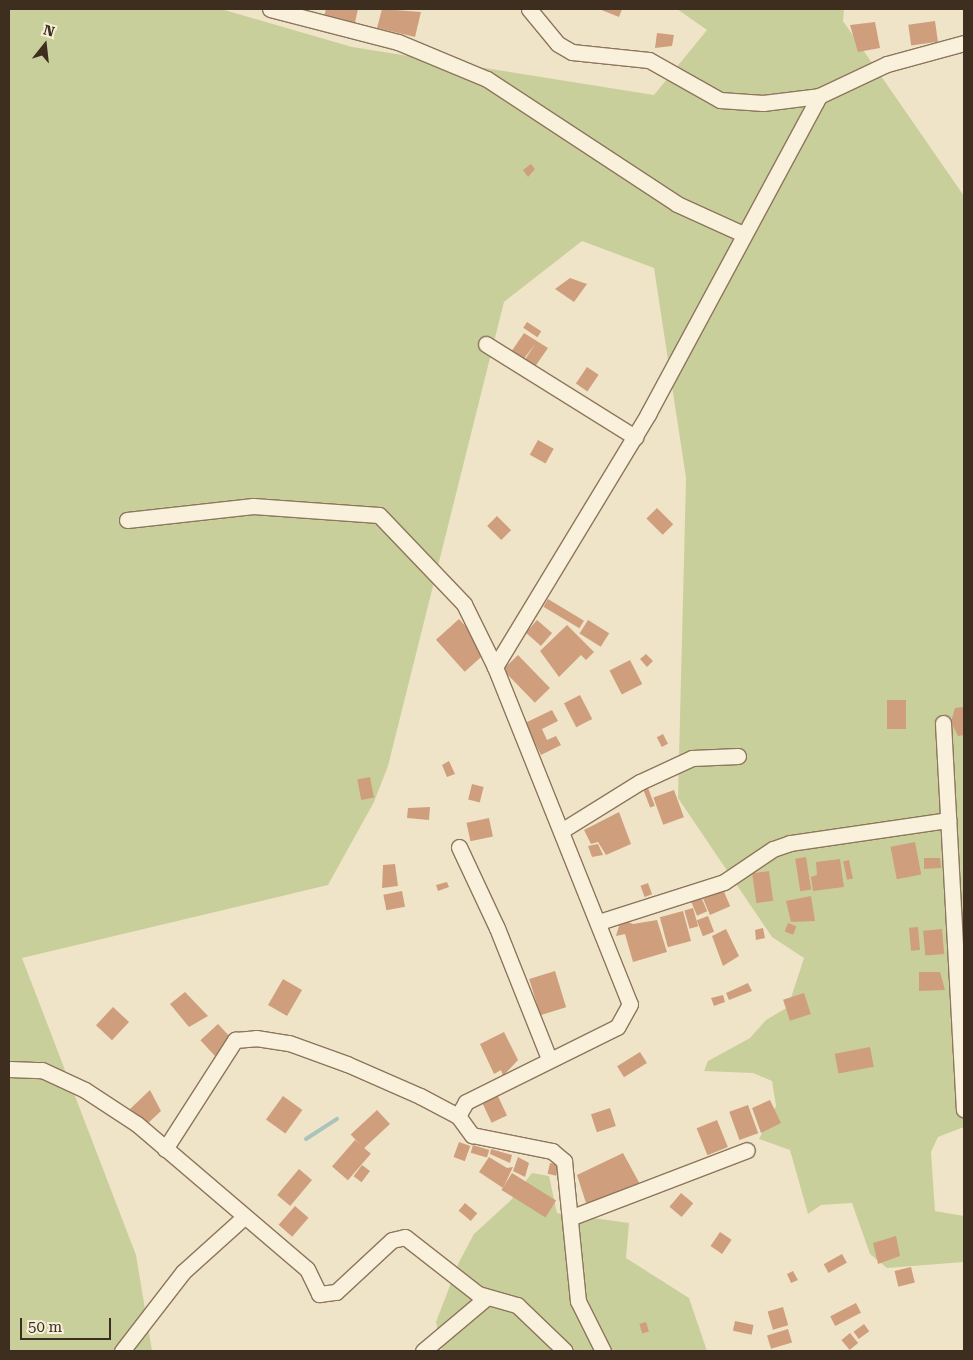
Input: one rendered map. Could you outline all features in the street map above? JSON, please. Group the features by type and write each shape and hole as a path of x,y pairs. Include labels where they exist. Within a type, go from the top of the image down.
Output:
{"street":[{"path":"270,9 398,42 487,78 677,204 743,234"},
{"path":"529,9 558,44 572,52 649,60 720,100 763,103 820,96 887,64 964,43"},
{"path":"495,667 634,437 743,234 820,96"},
{"path":"486,344 634,437"},
{"path":"127,520 253,506 378,516 464,604 495,667 629,996 628,1013 617,1028 549,1059 466,1102 458,1116"},
{"path":"943,724 964,1109"},
{"path":"561,831 640,782 692,758 738,756"},
{"path":"599,922 724,882 772,849 790,843 948,820"},
{"path":"459,847 497,928 549,1059"},
{"path":"165,1149 236,1040 249,1038 289,1043 347,1064 458,1116 472,1135 558,1154 564,1161 572,1216 578,1301 603,1351"},
{"path":"9,1069 42,1070 85,1090 137,1124 243,1218 307,1269 319,1294 336,1292 392,1240 405,1237 486,1298 517,1305 565,1351"},
{"path":"572,1216 747,1150"},
{"path":"122,1351 183,1272 243,1218"},
{"path":"423,1351 486,1298"}],"green space":[{"path":"9,9 221,9 352,47 654,95 707,30 677,9 844,9 843,21 964,196 964,1127 938,1137 931,1152 935,1211 964,1216 964,1262 887,1268 870,1254 852,1203 821,1205 808,1214 790,1150 759,1139 776,1106 772,1081 753,1073 704,1071 708,1061 750,1038 766,1020 788,1007 804,958 772,937 678,798 686,478 654,268 582,241 504,302 388,766 374,802 328,885 22,958 136,1255 152,1351 9,1351"},
{"path":"532,1173 549,1176 557,1213 629,1223 626,1258 689,1298 707,1351 442,1351 436,1322 459,1262 474,1234 511,1200"}],"building":[{"path":"326,9 358,9 354,27 323,20"},
{"path":"382,9 421,12 415,37 377,28"},
{"path":"599,9 622,9 619,17"},
{"path":"935,21 938,42 911,46 908,25"},
{"path":"875,22 880,48 858,52 850,25"},
{"path":"657,33 674,35 672,46 655,48"},
{"path":"531,164 535,169 528,177 523,170"},
{"path":"570,278 587,284 574,302 555,289"},
{"path":"527,322 541,331 537,337 523,328"},
{"path":"524,333 548,348 534,368 524,361 536,343 523,360 511,352"},
{"path":"587,367 599,375 587,391 576,384"},
{"path":"538,440 554,449 546,464 530,455"},
{"path":"657,508 673,524 663,535 646,519"},
{"path":"497,516 511,530 501,540 487,526"},
{"path":"548,599 584,621 579,628 543,607"},
{"path":"459,619 488,651 465,672 436,640"},
{"path":"537,620 552,633 541,646 526,633"},
{"path":"588,620 609,633 601,647 580,634"},
{"path":"567,625 594,652 586,660 581,655 559,677 540,651"},
{"path":"646,654 653,661 647,667 640,659"},
{"path":"518,655 550,688 535,703 503,670"},
{"path":"630,660 642,684 622,694 610,670"},
{"path":"580,695 592,719 576,727 564,703"},
{"path":"887,700 906,700 906,729 887,729"},
{"path":"964,707 964,735 958,736 951,722 955,708"},
{"path":"552,710 558,721 542,729 547,740 556,736 561,745 541,755 525,723"},
{"path":"663,734 668,744 662,747 657,737"},
{"path":"449,761 455,774 447,777 442,765"},
{"path":"370,777 374,798 361,800 357,779"},
{"path":"472,784 484,787 480,802 468,800"},
{"path":"648,788 655,806 650,808 643,790"},
{"path":"674,790 684,817 663,825 653,798"},
{"path":"430,807 429,820 407,818 408,808"},
{"path":"619,812 631,844 606,855 598,842 591,844 584,830"},
{"path":"489,818 493,837 470,841 467,823"},
{"path":"915,842 921,874 897,879 890,847"},
{"path":"598,844 603,855 592,857 588,846"},
{"path":"806,857 811,890 800,891 795,859"},
{"path":"924,858 940,858 941,868 924,869"},
{"path":"840,859 844,887 813,891 811,877 817,875 816,862"},
{"path":"849,860 853,879 847,880 843,861"},
{"path":"395,864 398,886 382,888 383,865"},
{"path":"769,871 773,901 756,903 752,873"},
{"path":"447,882 449,887 438,891 436,885"},
{"path":"648,883 652,894 645,897 640,886"},
{"path":"722,887 730,906 710,915 702,896"},
{"path":"402,891 405,907 386,910 383,895"},
{"path":"699,892 707,911 697,916 689,896"},
{"path":"811,896 815,921 791,922 786,901"},
{"path":"693,908 698,926 690,929 684,910"},
{"path":"683,911 691,941 668,947 660,917"},
{"path":"708,916 714,932 703,936 697,920"},
{"path":"621,919 633,924 657,920 667,952 633,962 625,934 616,936"},
{"path":"788,923 796,926 793,935 785,931"},
{"path":"918,927 920,950 911,951 909,928"},
{"path":"763,928 765,938 756,940 755,930"},
{"path":"726,929 739,956 723,966 712,936"},
{"path":"942,929 944,954 925,956 923,931"},
{"path":"555,971 566,1007 540,1015 529,979"},
{"path":"919,972 940,972 945,990 919,991"},
{"path":"283,979 302,990 287,1016 268,1005"},
{"path":"748,983 752,991 729,1000 726,993"},
{"path":"185,992 208,1016 189,1027 170,1004"},
{"path":"804,993 811,1014 790,1021 783,1000"},
{"path":"723,995 725,1002 714,1006 711,998"},
{"path":"113,1007 129,1022 112,1040 96,1025"},
{"path":"218,1024 233,1040 215,1056 200,1040"},
{"path":"504,1032 518,1060 503,1076 501,1070 494,1074 480,1044"},
{"path":"870,1047 874,1067 838,1074 835,1054"},
{"path":"640,1052 647,1063 624,1077 617,1066"},
{"path":"150,1090 161,1111 146,1125 130,1109"},
{"path":"496,1092 507,1116 492,1123 481,1099"},
{"path":"283,1096 302,1110 285,1134 266,1119"},
{"path":"770,1100 781,1123 761,1133 752,1108"},
{"path":"748,1105 758,1133 739,1140 729,1112"},
{"path":"610,1108 616,1126 597,1132 591,1114"},
{"path":"377,1110 390,1124 364,1148 351,1135"},
{"path":"717,1120 728,1147 707,1155 697,1128"},
{"path":"355,1140 371,1154 348,1180 332,1166"},
{"path":"459,1142 470,1146 465,1161 454,1157"},
{"path":"473,1145 489,1150 487,1158 471,1153"},
{"path":"491,1149 512,1155 510,1163 490,1154"},
{"path":"623,1153 641,1186 586,1203 577,1175"},
{"path":"489,1157 507,1168 513,1167 503,1188 479,1172"},
{"path":"518,1157 529,1163 525,1177 513,1171"},
{"path":"550,1163 559,1165 556,1176 548,1174"},
{"path":"362,1165 370,1171 362,1182 354,1176"},
{"path":"299,1169 312,1180 290,1206 277,1195"},
{"path":"512,1173 556,1201 546,1218 501,1190"},
{"path":"681,1193 693,1203 682,1217 669,1207"},
{"path":"465,1203 477,1213 471,1221 459,1211"},
{"path":"295,1206 309,1218 292,1237 279,1225"},
{"path":"720,1232 732,1240 722,1254 710,1246"},
{"path":"896,1236 900,1256 878,1264 873,1243"},
{"path":"842,1254 847,1263 828,1273 824,1264"},
{"path":"911,1267 915,1283 898,1287 895,1271"},
{"path":"793,1271 798,1280 791,1283 787,1274"},
{"path":"856,1303 861,1313 835,1326 830,1316"},
{"path":"783,1307 788,1325 773,1330 768,1311"},
{"path":"735,1321 754,1325 752,1335 733,1331"},
{"path":"646,1322 649,1332 642,1334 639,1324"},
{"path":"864,1324 869,1331 859,1339 853,1332"},
{"path":"788,1329 792,1342 771,1349 767,1335"},
{"path":"850,1333 858,1343 850,1350 841,1340"}],"waterway":[{"path":"306,1139 337,1119"}]}
